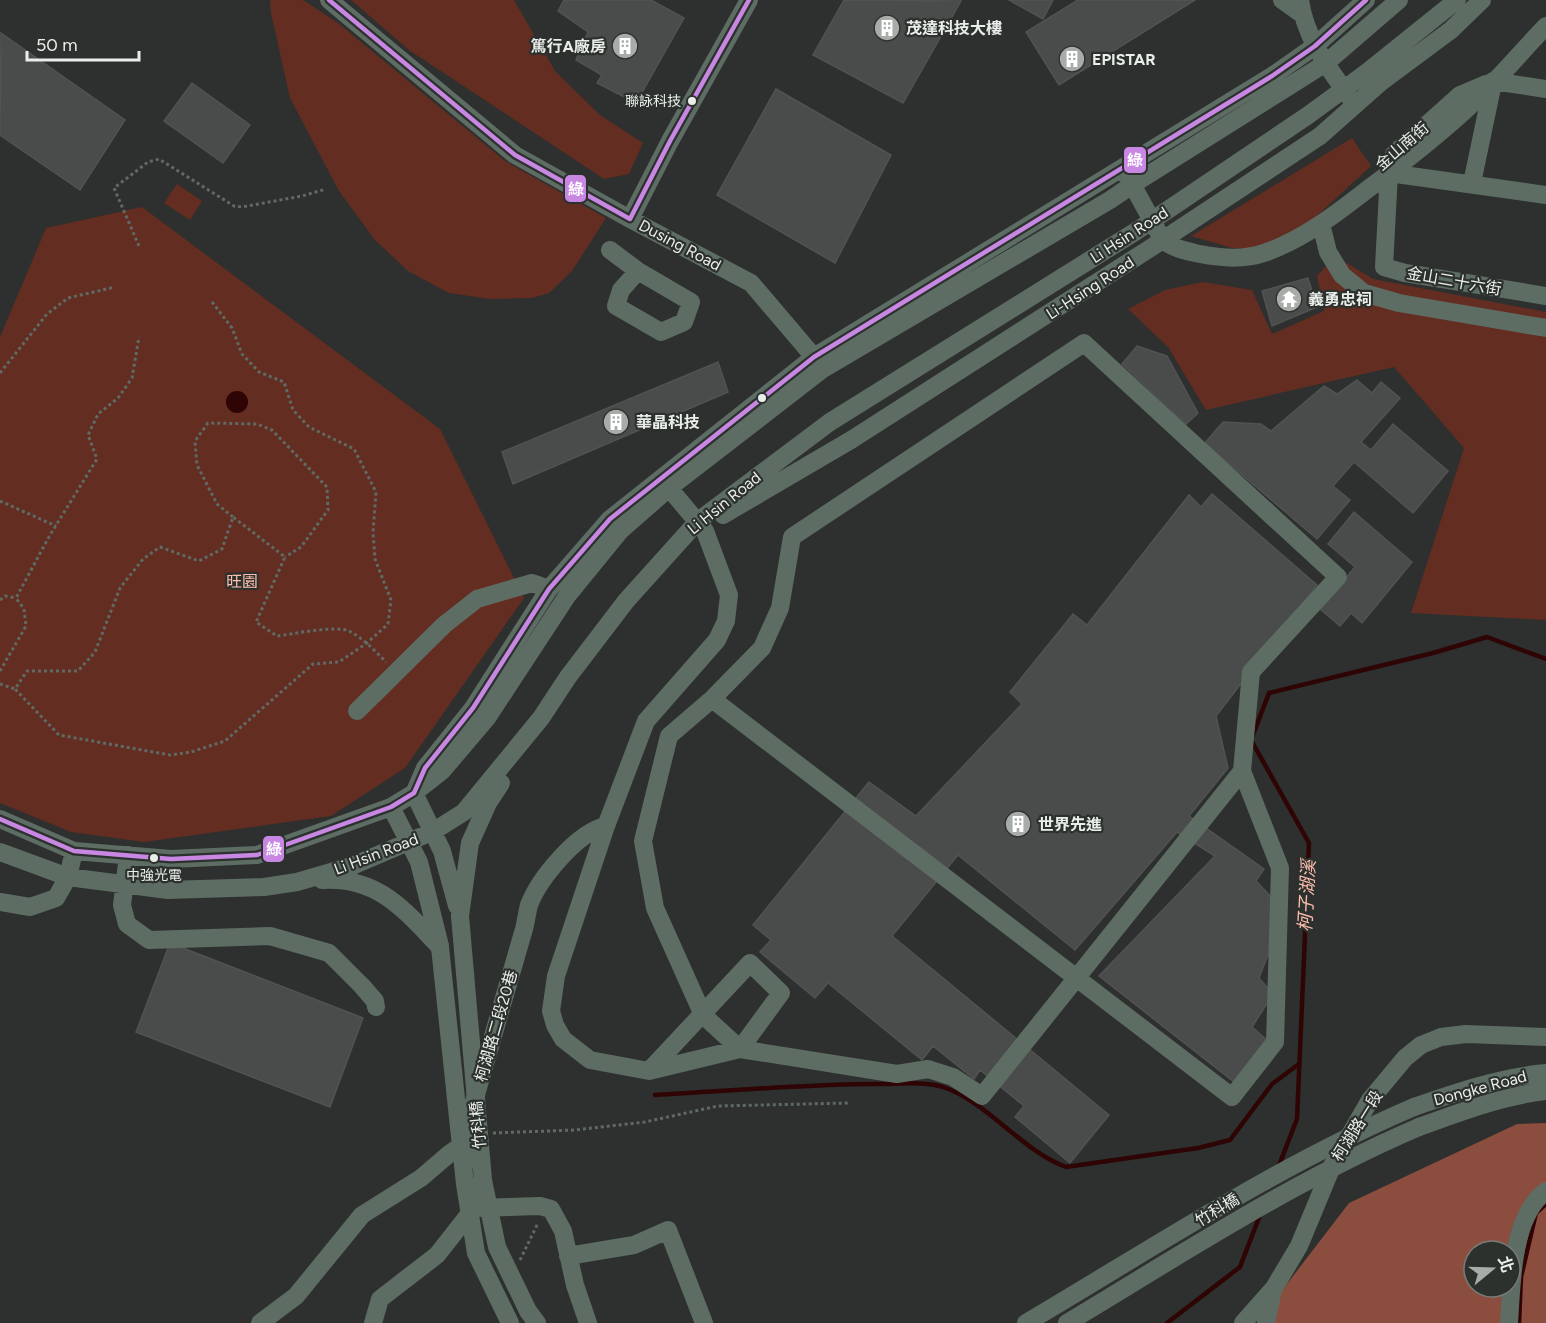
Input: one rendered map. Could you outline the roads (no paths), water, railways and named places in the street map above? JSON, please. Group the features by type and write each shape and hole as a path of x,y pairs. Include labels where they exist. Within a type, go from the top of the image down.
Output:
{"street":[{"name":"Dusing Road","path":"329,0 515,155 751,283 814,357"},
{"path":"630,219 670,141 749,0"},
{"path":"1281,0 1302,7 1315,46 1355,105"},
{"path":"0,819 74,850 171,859 258,855 391,807 414,793 442,771 488,718 567,596 620,531 664,483 814,357 1272,76 1315,46 1366,0"},
{"path":"414,793 425,768 473,708 549,590 610,519 823,369 1100,207 1132,184 1326,63 1399,0"},
{"name":"Li Hsin Road","path":"0,852 68,877 168,890 264,887 297,882 352,866 434,831 464,812 541,718 568,677 626,601 676,544 830,422 1152,221 1344,90 1457,0"},
{"name":"Li-Hsing Road","path":"701,526 851,440 1320,136 1381,82 1450,30 1482,0"},
{"name":"金山南街","path":"1162,239 1183,250 1209,256 1237,258 1262,254 1290,242 1321,224 1389,173 1471,105 1546,26"},
{"path":"1472,183 1493,81 1546,89"},
{"name":"金山南街","path":"1321,224 1329,211 1460,95 1493,81"},
{"path":"1123,168 1162,239"},
{"path":"1389,173 1546,195"},
{"name":"金山二十六街","path":"1389,173 1384,267 1405,273 1546,296"},
{"path":"1321,224 1328,252 1342,275 1364,293 1399,303 1546,328"},
{"path":"610,250 638,271"},
{"path":"712,699 1232,1097 1275,1042 1280,868 1242,771 1251,672 1338,577 1084,343 792,537 780,608 762,648 712,699 669,736 643,841 655,908 703,1015 740,1049"},
{"path":"664,483 701,526 729,595 726,621 717,640 646,721 606,826 556,975 551,1011 555,1025 563,1039 590,1060 649,1071 740,1049 897,1074 928,1070 953,1077 982,1095 1242,771"},
{"path":"357,711 444,625 477,599 532,584 549,590"},
{"path":"460,916 470,843 488,803 541,718"},
{"path":"414,793 442,851 460,916"},
{"path":"391,807 419,862 440,947"},
{"name":"柯湖路二段20巷","path":"474,1208 469,1137 471,1112 529,906 542,882 575,844 595,828 606,826"},
{"path":"0,902 30,907 56,898 68,877 74,850"},
{"path":"128,855 122,905 127,924 150,940 270,936 329,953 362,986 375,1001 376,1007"},
{"path":"297,882 331,879 354,882 378,890 404,909 440,947"},
{"name":"竹科橋","path":"460,916 483,1180 497,1247 528,1311 537,1323"},
{"name":"竹科橋","path":"440,947 465,1184 476,1253 510,1323"},
{"path":"649,1071 750,963 781,993 740,1049"},
{"name":"柯湖路一段","path":"1243,1323 1274,1288 1299,1246 1338,1155 1370,1100 1404,1058 1421,1045 1441,1037 1466,1034 1546,1037"},
{"name":"Dongke Road","path":"1414,1107 1475,1087 1525,1075 1546,1073"},
{"name":"Dongke Road","path":"1419,1126 1467,1109 1527,1093 1546,1091"},
{"name":"竹科橋","path":"1026,1323 1340,1140 1414,1107"},
{"name":"竹科橋","path":"1067,1323 1275,1198 1419,1126"},
{"path":"260,1323 296,1296 362,1215 421,1178 469,1137"},
{"path":"1509,1323 1512,1270 1524,1216 1546,1191"},
{"path":"373,1323 380,1299 437,1255 474,1208 540,1206 551,1209 563,1231 588,1323"},
{"path":"568,1256 634,1245 668,1230 704,1323"},
{"path":"1266,1323 1274,1288"}],"waterway":[{"name":"柯子湖溪","path":"1278,1168 1297,1119 1309,843 1251,740 1269,693 1433,653 1487,637 1546,659"},
{"path":"655,1095 823,1085 912,1083 936,1085 959,1094 975,1104 1035,1150 1066,1167 1198,1148 1230,1140 1272,1084 1299,1064"},
{"path":"1519,1323 1521,1277 1536,1213 1546,1204"},
{"name":"柯子湖溪","path":"1167,1323 1240,1267 1260,1215"}],"place":[{"name":"茂達科技大樓","path":"887,28"},
{"name":"篤行A廠房","path":"625,46"},
{"name":"EPISTAR","path":"1072,59"},
{"name":"聯詠科技","path":"692,101"},
{"name":"義勇忠祠","path":"1289,299"},
{"name":"華晶科技","path":"616,422"},
{"name":"世界先進","path":"1018,824"},
{"name":"中強光電","path":"154,858"}],"park label":[{"name":"旺園","path":"242,581"}]}
